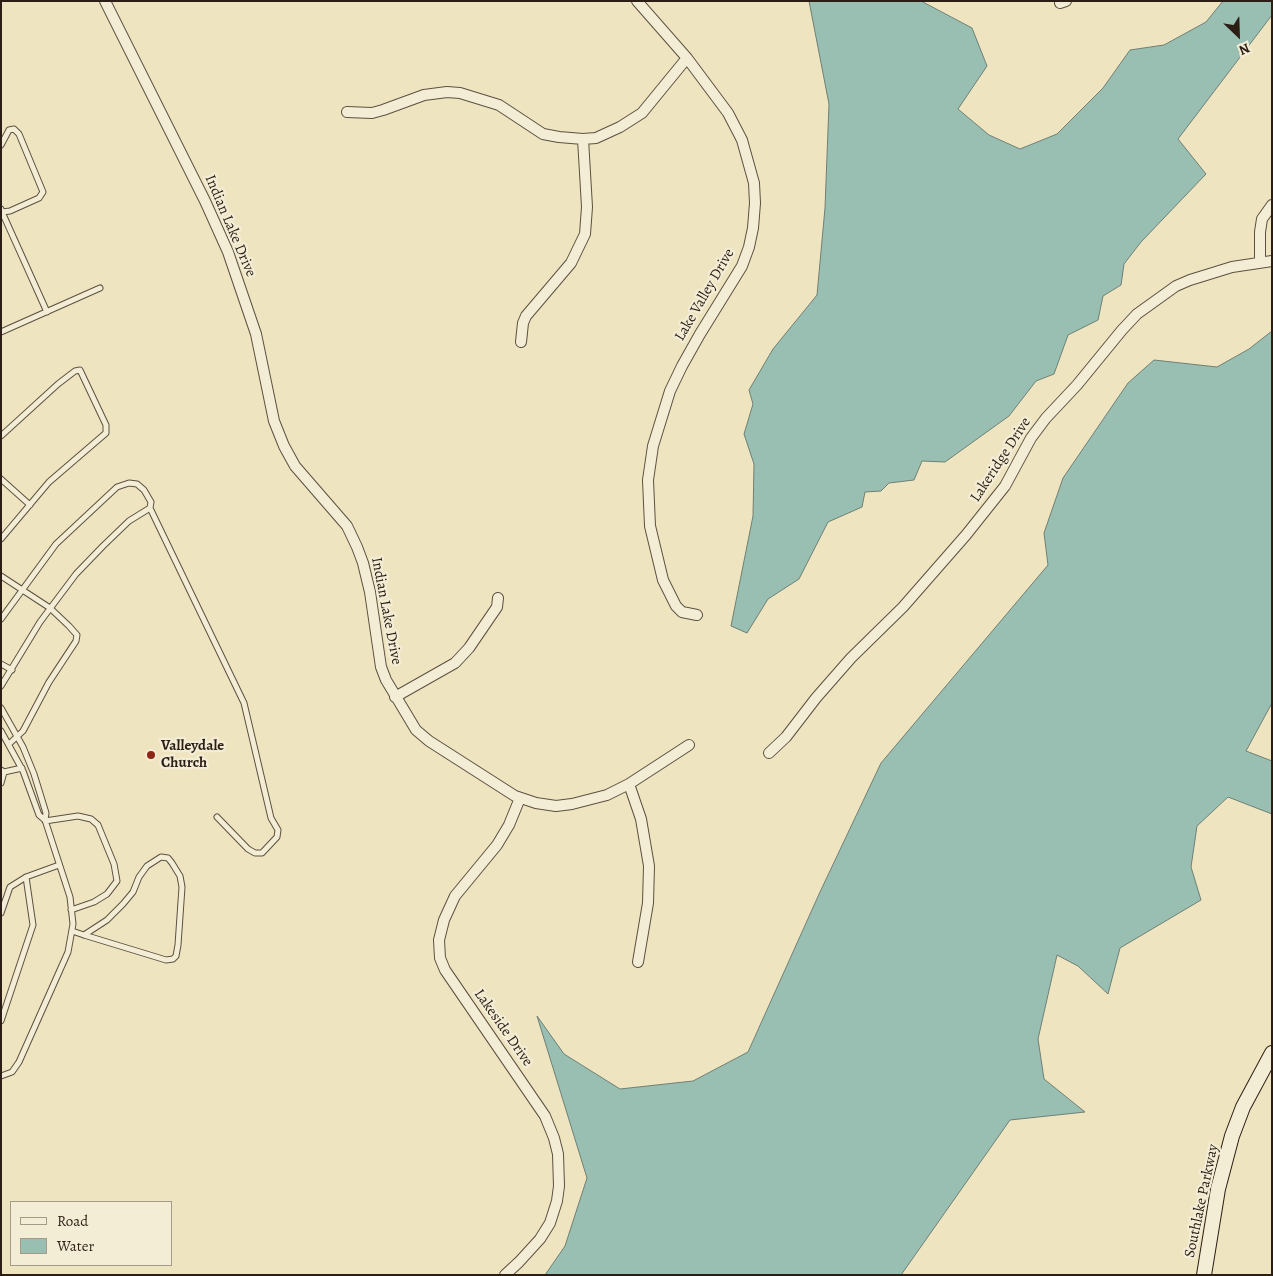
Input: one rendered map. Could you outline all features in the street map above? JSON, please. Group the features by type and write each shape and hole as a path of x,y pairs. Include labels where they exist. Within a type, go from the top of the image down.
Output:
{"street":[{"name":"Indian Lake Drive","path":"105,1 205,201 228,252 256,334 274,421 284,446 295,466 347,526 357,547 370,592 380,666 395,697 416,730 429,741 504,790 520,798 556,806 607,795 629,784 689,745"},
{"name":"Lake Valley Drive","path":"637,1 687,58 728,113 742,140 751,170 755,203 753,228 742,266 700,334 670,391 653,446 648,480 650,526 663,580 676,606 682,612 697,615"},
{"path":"347,112 372,113 424,95 447,92 460,93 499,105 543,134 583,139 596,138 630,122 650,104 687,58"},
{"path":"521,342 523,323 526,316 570,263 585,234 587,207 583,139"},
{"path":"1260,262 1262,219 1272,205"},
{"name":"Lakeridge Drive","path":"769,753 786,737 816,698 851,658 903,607 966,536 1005,486 1031,438 1046,418 1077,385 1137,314 1176,286 1190,280 1232,267 1272,261"},
{"path":"395,697 455,663 469,648 497,607 498,598"},
{"path":"629,784 641,819 649,866 648,903 638,962"},
{"name":"Lakeside Drive","path":"505,1275 534,1246 550,1222 557,1201 559,1186 558,1154 545,1116 445,970 440,958 439,940 444,920 455,896 497,845 509,825 520,798"},
{"name":"Southlake Parkway","path":"1204,1275 1218,1189 1232,1136 1243,1107 1272,1053"}],"lane":[{"path":"1,146 8,130 14,129 19,134 42,192 39,198 10,211 2,210"},
{"path":"2,210 47,312"},
{"path":"1,332 100,288"},
{"path":"1,436 58,384 75,371 80,370 106,425 106,433 49,482 1,539"},
{"path":"1,479 30,505"},
{"path":"1,619 56,544 117,487 129,483 137,484 144,490 151,502 150,508 244,703 271,818 278,830 278,837 262,853 255,853 248,849 217,817"},
{"path":"1,686 50,608 76,574 129,521 150,508"},
{"path":"1,576 50,608 76,635 76,641 49,682 35,712 18,737 8,744"},
{"path":"1,664 12,670"},
{"path":"1,708 18,737 34,774 46,813 45,821"},
{"path":"1,731 22,768 40,815 45,821 70,896 73,924 68,952 19,1062 12,1072 1,1076"},
{"path":"1,783 3,771 22,768"},
{"path":"45,821 78,816 91,819 98,825 114,864 117,881 107,894 94,902 71,910"},
{"path":"72,931 84,935 166,960 173,959 178,946 182,887 180,876 168,858 161,857 147,866 139,877 133,892 123,904 107,920 84,935"},
{"path":"1,913 10,887 26,877 59,865"},
{"path":"1,1021 33,925 26,877"}],"water":[{"path":"809,1 921,1 972,28 987,66 958,109 989,135 1020,149 1057,134 1103,88 1130,50 1164,45 1206,22 1223,1 1272,1 1272,15 1178,139 1206,174 1141,242 1124,264 1121,285 1103,296 1098,320 1068,335 1054,374 1036,381 1009,416 945,462 922,461 914,480 889,483 881,491 865,492 862,507 828,522 799,579 768,599 747,633 731,626 753,516 754,464 744,434 753,404 749,390 773,349 817,295 825,208 829,104"},
{"path":"1272,331 1272,703 1246,751 1272,761 1272,814 1228,797 1197,826 1191,867 1201,900 1120,948 1108,994 1078,966 1057,955 1038,1039 1044,1079 1085,1112 1010,1120 901,1275 545,1275 565,1246 587,1178 537,1016 564,1054 620,1089 693,1081 748,1052 881,763 1048,565 1044,533 1063,478 1128,383 1154,360 1217,367 1249,349"}],"place":[{"name":"Valleydale Church","path":"151,755"}]}
